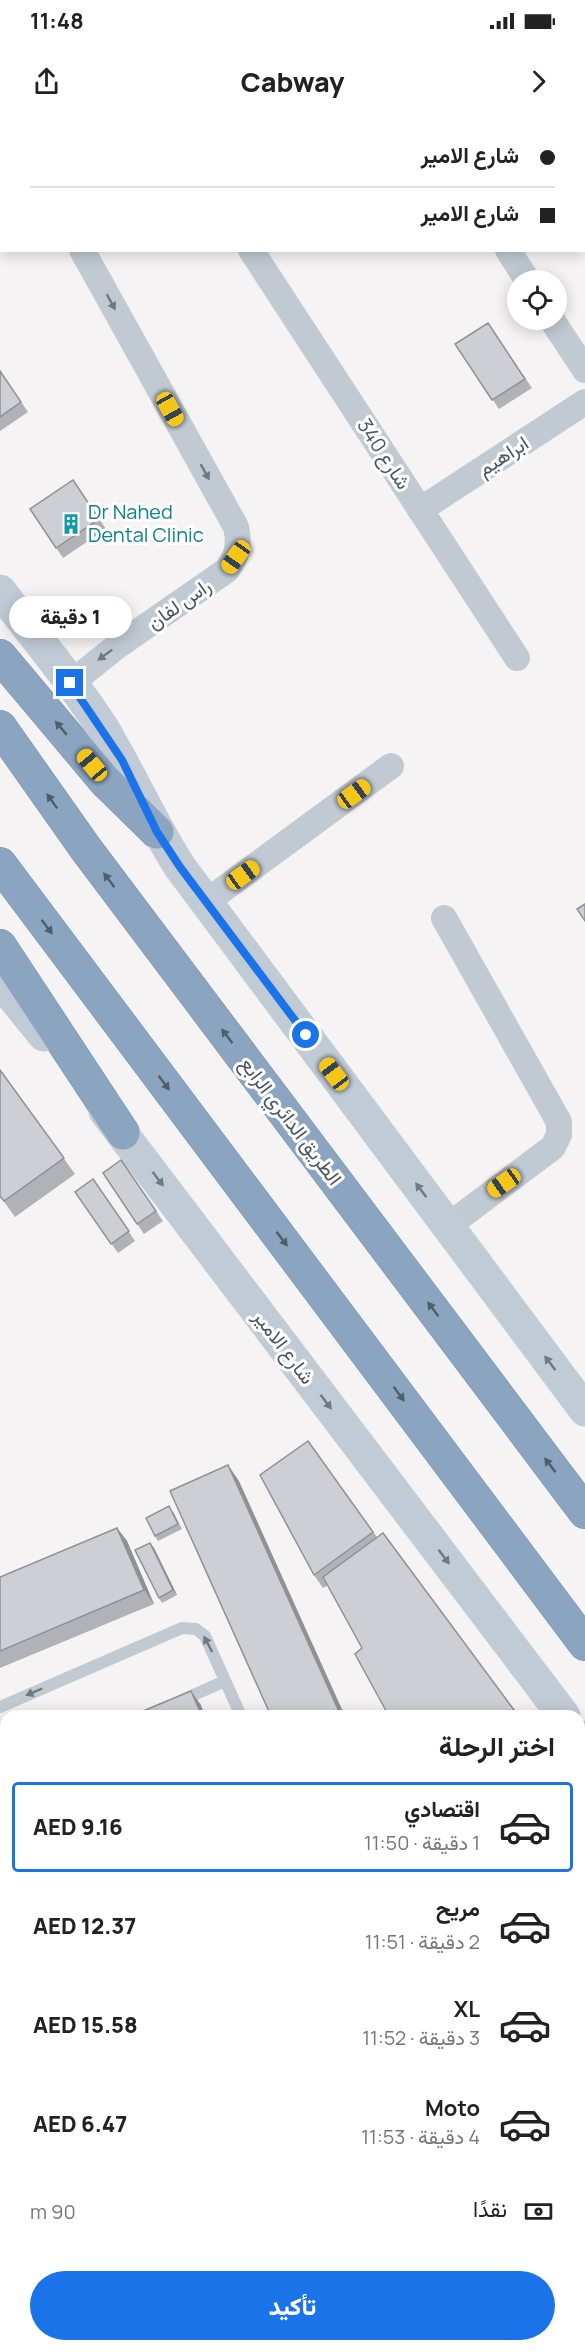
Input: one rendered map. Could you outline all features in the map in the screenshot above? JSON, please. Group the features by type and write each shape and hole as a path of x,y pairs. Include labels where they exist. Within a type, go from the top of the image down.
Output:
{"highway":[{"path":"0,656 105,781 157,832"},
{"name":"الطريق الدائري الرابع","path":"0,727 86,849 585,1512"},
{"path":"0,864 585,1644"},
{"path":"0,946 123,1133"}],"main road":[{"path":"0,591 70,683 122,760 157,832 206,902 585,1410"},
{"name":"شارع الامير","path":"0,981 123,1133 559,1710"}],"street":[{"name":"راس لفان","path":"70,683 116,647 227,570 236,557 239,540 236,527 83,252"},
{"name":"شارع 340","path":"252,252 516,658"},
{"path":"509,252 521,270"},
{"path":"559,330 585,370"},
{"name":"ابراهيم","path":"420,510 585,402"},
{"path":"206,902 392,766"},
{"path":"444,918 559,1122 559,1135 553,1147 448,1226"}],"lane":[{"path":"0,1707 182,1628 196,1629 205,1636 238,1710"},
{"path":"165,1707 225,1680"}],"building":[{"path":"488,323 525,379 492,400 455,344"},
{"path":"0,371 21,402 0,417"},
{"name":"Dr Nahed Dental Clinic","path":"73,480 99,519 56,548 30,509"},
{"path":"585,904 585,921 577,909"},
{"path":"0,1070 64,1158 4,1201 0,1196"},
{"path":"121,1160 156,1211 137,1224 103,1173"},
{"path":"93,1179 129,1231 111,1244 75,1192"},
{"path":"308,1441 373,1532 314,1575 260,1475"},
{"path":"228,1465 338,1710 268,1710 170,1491"},
{"path":"169,1506 178,1524 155,1536 146,1518"},
{"path":"117,1528 144,1590 0,1651 0,1577"},
{"path":"383,1533 514,1710 386,1710 355,1654 362,1648 323,1577"},
{"path":"150,1543 173,1590 159,1598 135,1550"},
{"path":"191,1691 199,1710 145,1710"}],"place":[{"name":"Dr Nahed Dental Clinic","path":"71,524"}],"route":[{"path":"70,683 122,760 157,832 180,867 306,1035"}]}
